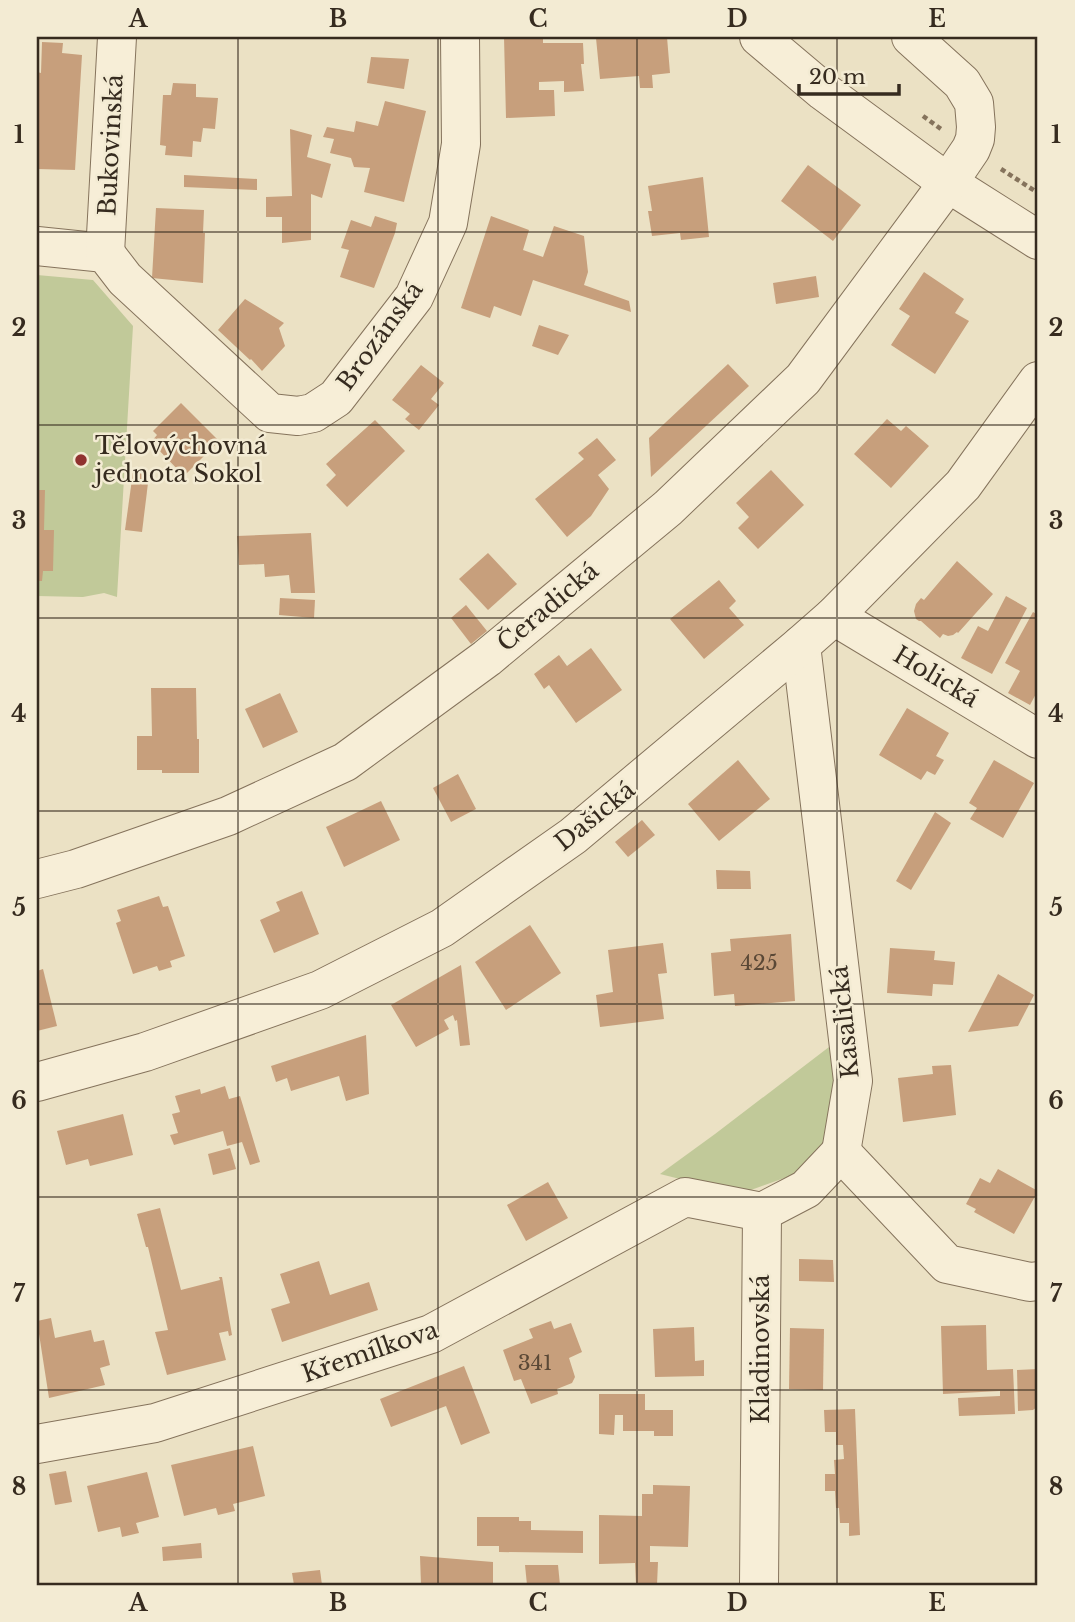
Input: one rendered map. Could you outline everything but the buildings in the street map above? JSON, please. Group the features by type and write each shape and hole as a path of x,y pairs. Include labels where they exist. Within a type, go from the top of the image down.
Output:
{"street":[{"name":"Bukovinská","path":"105,253 117,37"},
{"name":"Brozánská","path":"105,253 125,279 270,413 298,416 313,413 336,398 414,296 448,223 461,144 460,37"},
{"path":"759,37 822,91 948,183 1038,240"},
{"path":"911,37 962,83 974,103 976,127 971,149"},
{"name":"Čeradická","path":"37,879 76,869 228,816 345,762 487,658 668,508 803,379 971,149"},
{"path":"37,246 105,253"},
{"name":"Dašická","path":"37,1082 145,1052 320,990 442,928 573,836 834,616 963,485 1038,381"},
{"name":"Holická","path":"834,616 1038,739"},
{"name":"Kasalická","path":"802,645 853,1081 841,1152"},
{"path":"762,1212 806,1189 841,1152 947,1264 1038,1282"},
{"name":"Křemílkova","path":"37,1444 155,1423 431,1334 685,1197 762,1212"},
{"name":"Kladinovská","path":"759,1585 762,1212"}],"path":[{"path":"916,111 1038,193"}],"green space":[{"name":"Tělovýchovná jednota Sokol","path":"37,275 93,280 133,326 117,597 104,593 83,597 37,596"},
{"path":"829,1047 837,1091 827,1139 801,1172 740,1194 660,1174 715,1134"}],"place":[{"name":"Tělovýchovná jednota Sokol","path":"81,460"}]}
